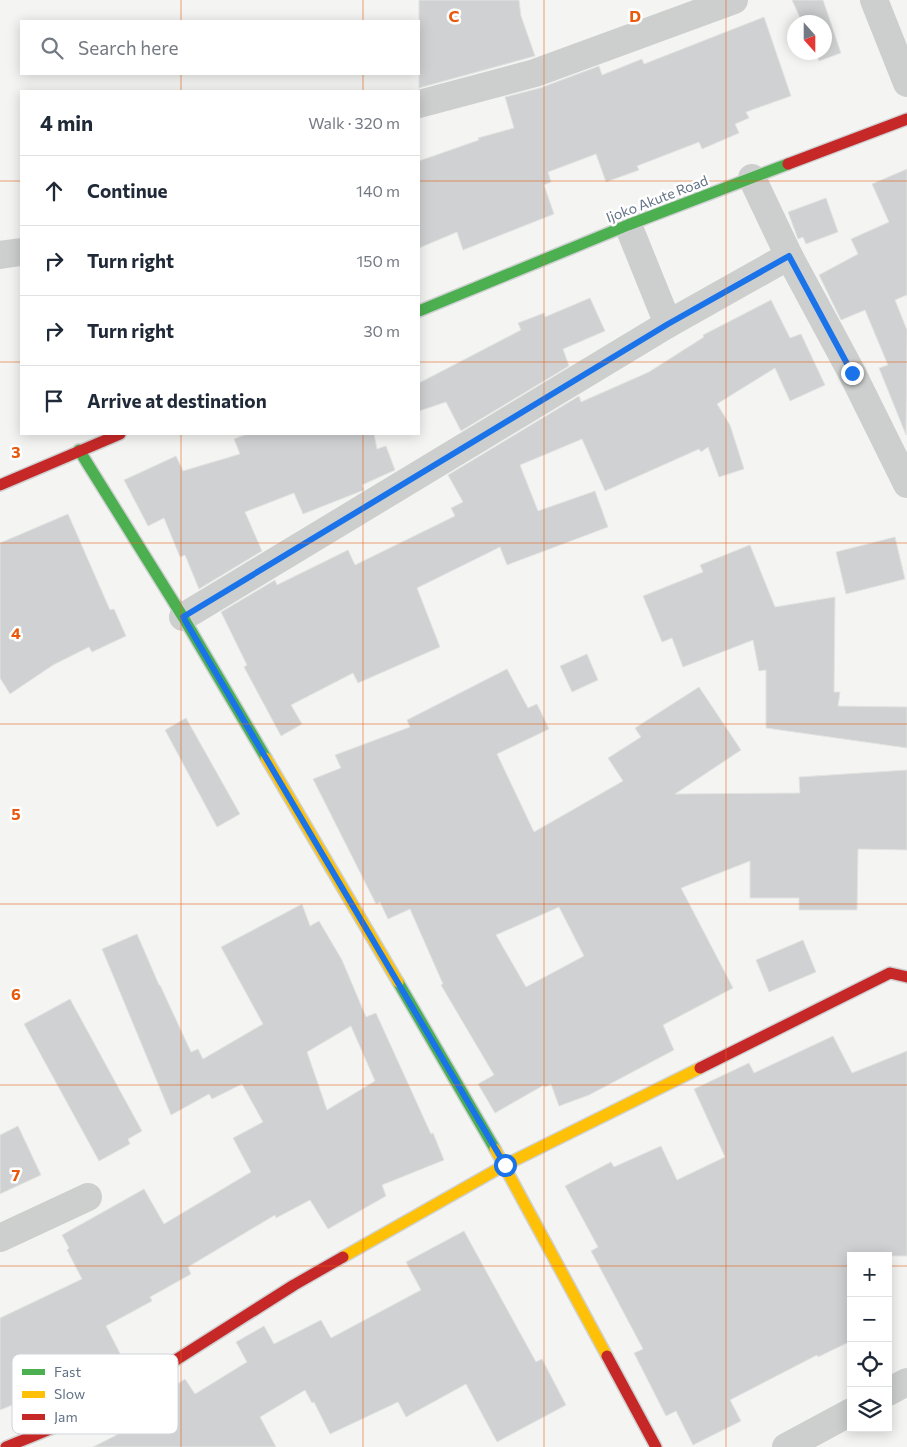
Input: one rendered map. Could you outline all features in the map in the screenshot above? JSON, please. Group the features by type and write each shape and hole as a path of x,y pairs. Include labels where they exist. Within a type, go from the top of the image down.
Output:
{"street":[{"path":"420,104 535,73 734,0"},
{"path":"874,0 907,83"},
{"name":"Ijoko Akute Road","path":"420,311 628,225 907,119"},
{"path":"752,178 789,256 852,373 907,484"},
{"path":"628,225 668,324"},
{"path":"0,255 20,252"},
{"path":"183,617 668,324 789,256"},
{"path":"0,485 117,435"},
{"path":"79,450 183,617 505,1165 656,1447"},
{"path":"178,1359 294,1285 505,1165 890,973 907,977"},
{"path":"0,1238 88,1197"},
{"path":"892,1390 907,1382"},
{"path":"786,1447 847,1414"},
{"path":"6,1447 38,1434"}],"building":[{"path":"419,0 519,0 521,16 535,56 419,88"},
{"path":"792,0 823,0 828,15 799,15"},
{"path":"764,17 791,96 746,112 749,118 735,124 739,133 702,149 699,142 637,166 639,170 606,182 596,154 548,172 551,182 544,185 554,214 463,250 457,232 420,248 420,161 479,140 478,138 514,128 505,97 540,88 599,66 602,75 642,59 644,64"},
{"path":"832,26 841,53 832,56"},
{"path":"907,169 907,295 895,300 907,330 906,435 879,368 888,365 865,310 841,320 819,275 858,254 851,239 889,222 872,184"},
{"path":"826,198 838,232 806,244 803,237 798,239 788,212"},
{"path":"590,298 605,331 563,349 569,366 461,431 446,402 420,411 420,382 521,330 518,323 544,313 545,317"},
{"path":"771,300 790,338 801,334 825,385 790,401 775,368 717,404 730,425 744,469 719,477 708,447 701,452 699,449 605,491 582,439 520,465 538,511 595,491 608,527 507,565 500,547 417,588 440,647 358,683 353,673 291,705 302,724 281,736 244,667 247,665 221,612 275,580 277,585 348,550 355,565 455,516 451,508 463,502 448,475 579,396 581,402 649,372 704,337 703,335"},
{"path":"244,435 374,435 377,449 386,446 395,470 362,485 364,490 303,514 294,493 245,512 262,551 199,589 185,555 180,557 164,518 148,526 124,480 176,456 183,471 240,454 234,439"},
{"path":"68,514 110,610 114,609 126,636 92,652 89,647 53,665 10,694 0,678 0,543"},
{"path":"895,537 905,579 846,594 836,552"},
{"path":"750,545 775,607 835,597 834,692 840,692 838,706 907,707 907,748 766,728 766,670 759,671 753,640 683,667 672,638 662,642 643,596 703,572 700,565"},
{"path":"587,654 598,680 572,692 560,666"},
{"path":"507,669 528,708 537,704 549,729 497,754 534,832 623,781 608,758 641,737 635,728 699,687 741,750 675,794 800,793 799,777 907,770 907,850 858,849 857,910 799,910 799,898 750,898 750,861 681,888 733,988 663,1025 674,1050 589,1095 559,1106 551,1084 545,1087 544,1085 495,1113 478,1084 494,1075 441,985 443,984 410,909 388,919 380,902 376,904 313,779 341,768 335,755 410,727 407,720","holes":["559,907 584,956 526,987 496,935"]},
{"path":"186,718 240,814 217,827 165,730"},
{"path":"302,904 310,926 319,921 342,960 366,1017 376,1013 444,1160 382,1185 386,1196 328,1229 310,1200 276,1218 275,1215 188,1267 191,1274 150,1297 152,1301 106,1326 120,1354 12,1354 12,1405 0,1410 0,1318 82,1279 67,1250 69,1248 62,1235 144,1189 164,1224 251,1172 233,1138 263,1122 242,1084 212,1099 209,1094 171,1115 102,949 137,934 191,1052 198,1049 203,1059 263,1024 221,947","holes":["351,1026 375,1081 327,1110 307,1052"]},
{"path":"803,940 816,972 769,992 756,960"},
{"path":"70,999 142,1131 128,1139 130,1144 99,1161 24,1024"},
{"path":"833,1036 852,1073 907,1051 907,1256 892,1256 892,1252 847,1252 847,1343 818,1357 817,1355 730,1400 741,1421 693,1445 676,1411 666,1416 634,1353 643,1349 591,1251 598,1247 565,1186 611,1162 614,1167 661,1146 677,1180 725,1157 694,1089 749,1063 754,1073"},
{"path":"18,1126 41,1175 0,1194 0,1135"},
{"path":"464,1231 536,1362 542,1359 566,1405 497,1442 466,1384 406,1417 398,1402 330,1434 314,1402 312,1403 305,1390 260,1417 276,1447 93,1447 119,1434 178,1434 178,1384 185,1379 195,1394 247,1362 236,1342 264,1326 274,1344 321,1320 331,1338 421,1290 406,1262"}],"traffic: fast":[{"path":"420,311 628,225 788,164"},
{"path":"79,450 183,617 266,758"},
{"path":"398,982 495,1149"}],"traffic: slow":[{"path":"266,758 398,982"},
{"path":"343,1257 505,1165 700,1068"},
{"path":"495,1149 607,1356"}],"traffic: jam":[{"path":"788,164 907,119"},
{"path":"0,485 118,435"},
{"path":"700,1068 890,973 907,977"},
{"path":"178,1359 294,1285 343,1257"},
{"path":"607,1356 656,1447"},
{"path":"6,1447 38,1434"}],"route":[{"path":"505,1165 183,617 668,324 789,256 852,373"}]}
